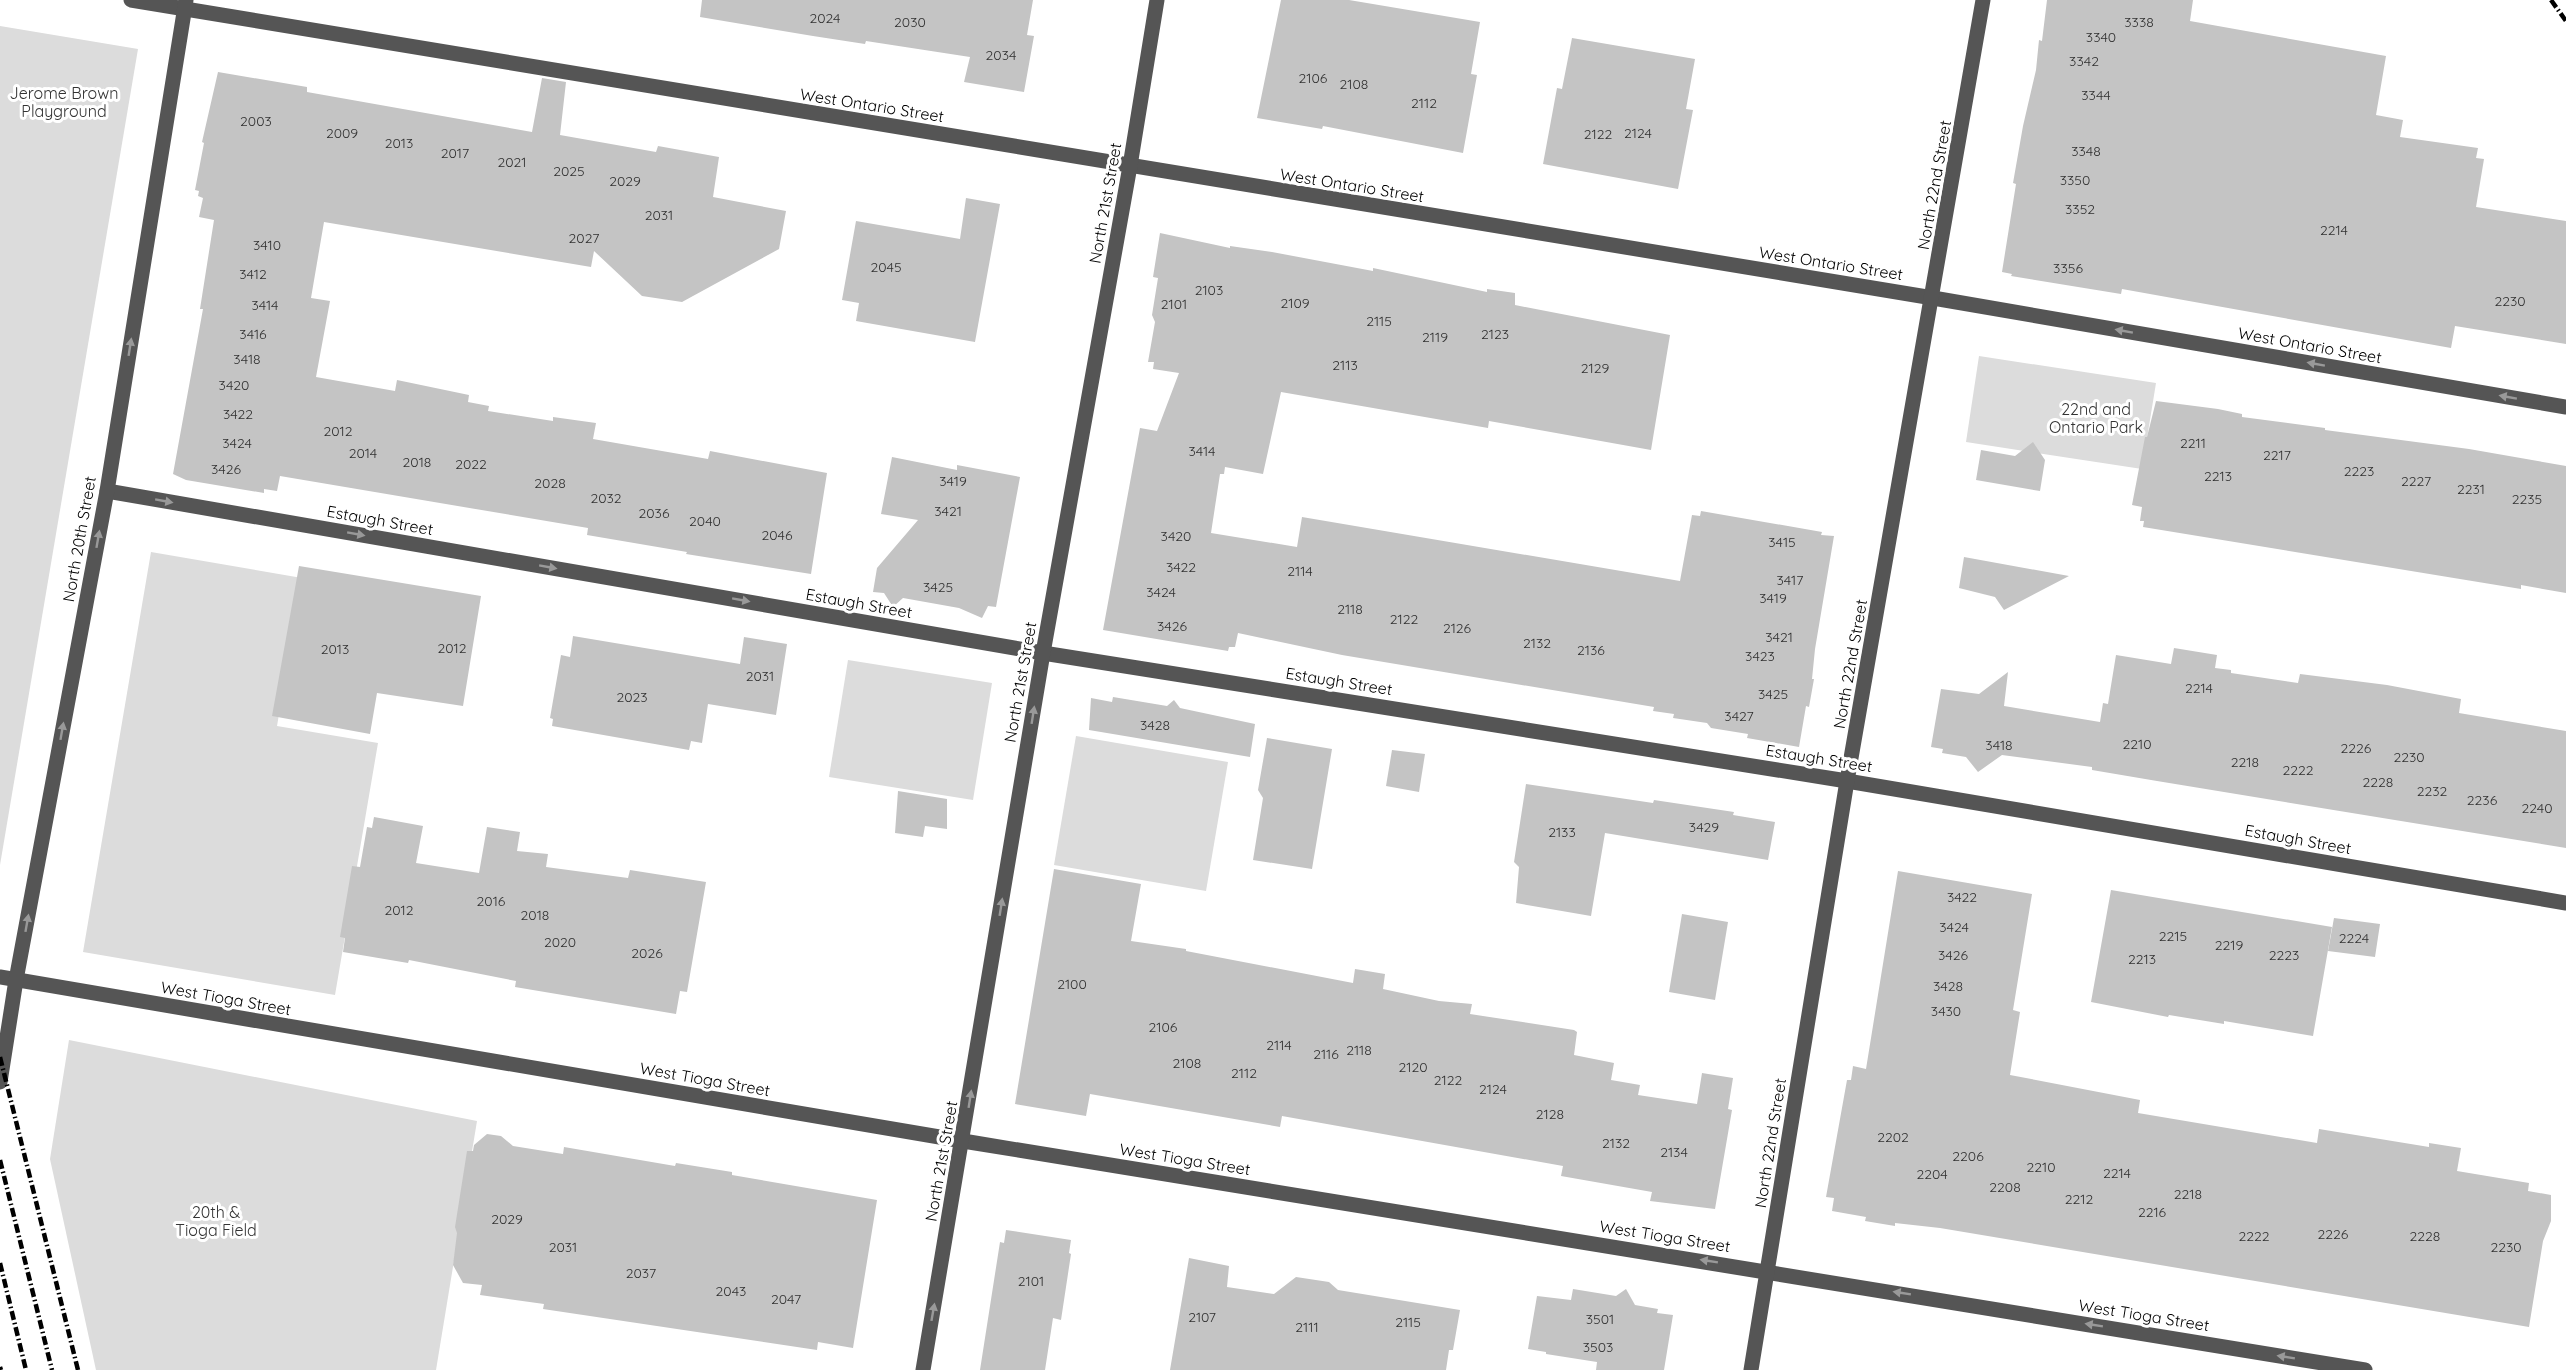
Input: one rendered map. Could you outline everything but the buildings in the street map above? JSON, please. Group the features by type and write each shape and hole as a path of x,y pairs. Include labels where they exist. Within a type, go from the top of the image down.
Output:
{"street":[{"name":"West Ontario Street","path":"131,0 185,4 1130,166 1933,298 2566,407"},
{"name":"North 21st Street","path":"923,1370 1043,653 1130,166 1157,0"},
{"name":"North 22nd Street","path":"1751,1370 1847,781 1933,298 1983,0"},
{"name":"North 20th Street","path":"0,1082 16,980 106,491 185,4"},
{"name":"Estaugh Street","path":"106,491 1043,653 1847,781 2566,903"},
{"name":"West Tioga Street","path":"0,977 963,1141 2365,1370"}],"green space":[{"name":"Jerome Brown Playground","path":"0,26 138,49 0,865"},
{"name":"22nd and Ontario Park","path":"1979,356 2156,383 2142,469 1966,442"},
{"path":"151,552 302,578 277,726 378,743 335,995 83,952"},
{"path":"848,660 992,683 973,800 829,777"},
{"path":"1076,736 1228,762 1206,891 1054,865"},
{"name":"20th & Tioga Field","path":"69,1040 477,1121 436,1370 96,1370 50,1159"}],"railway":[{"path":"2551,0 2566,21"},
{"path":"0,1057 78,1370"},
{"path":"0,1160 52,1370"},
{"path":"0,1263 26,1370"}]}
